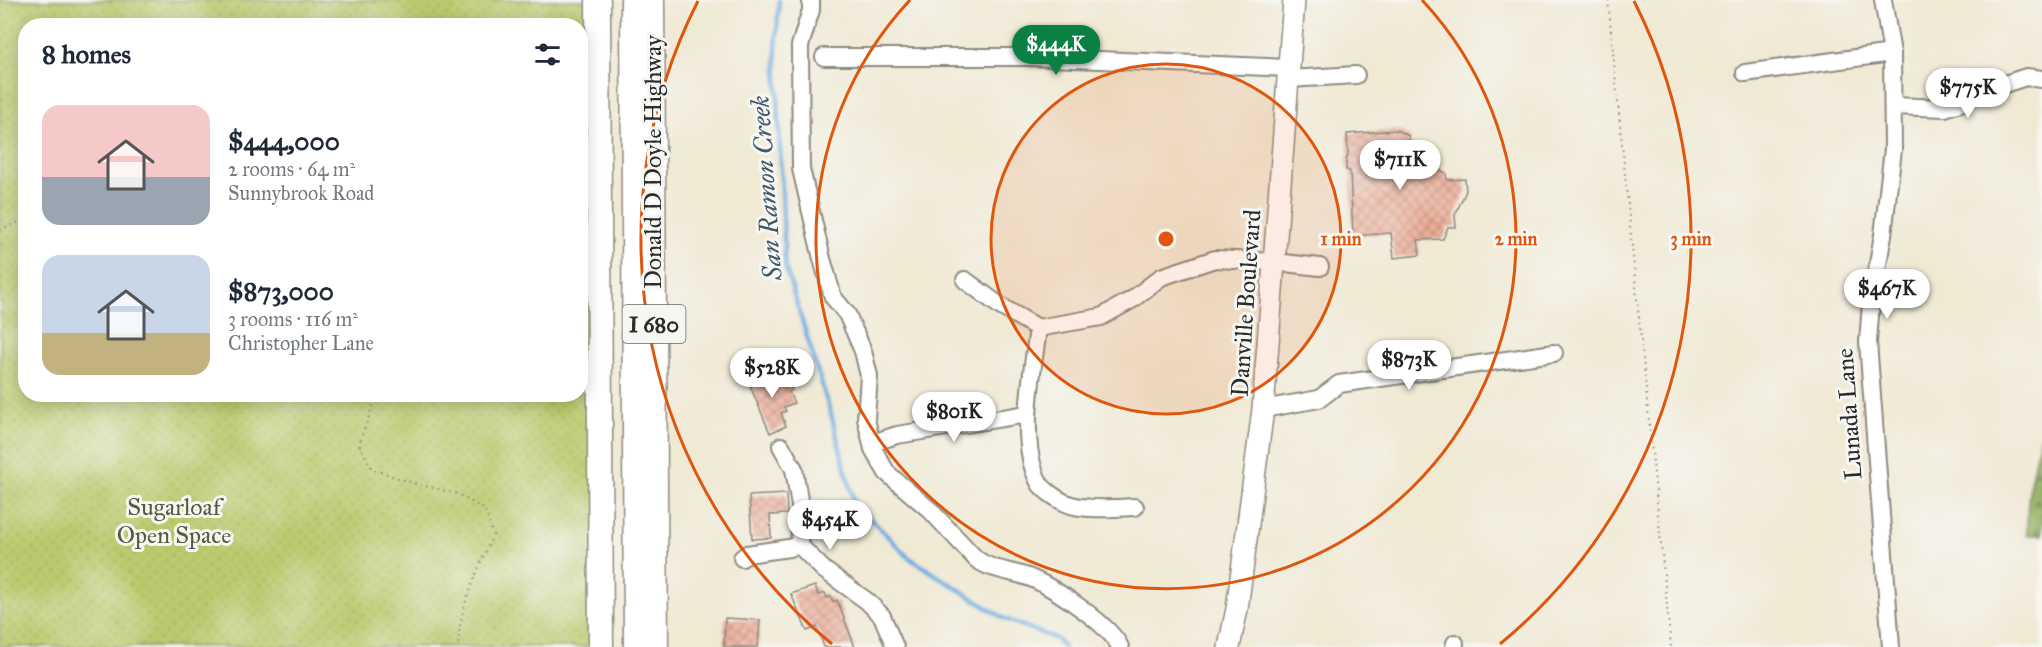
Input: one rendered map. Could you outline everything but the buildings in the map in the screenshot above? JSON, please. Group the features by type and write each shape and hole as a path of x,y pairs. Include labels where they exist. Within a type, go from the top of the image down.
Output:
{"highway":[{"name":"I 680","path":"598,0 601,647"},
{"name":"I 680","path":"633,0 636,647"},
{"name":"Donald D Doyle Highway","path":"652,0 656,647"}],"main road":[{"name":"Danville Boulevard","path":"1229,647 1238,609 1263,409 1294,0"},
{"name":"Danville Boulevard","path":"1238,609 1239,647"}],"street":[{"path":"811,0 811,10 800,46 801,169 833,297 847,314 863,351 869,376 866,419 873,449 887,473 930,510 976,559 984,565 1033,579 1081,609 1116,638 1120,647"},
{"name":"Lunada Lane","path":"1883,0 1892,53 1893,149 1883,235 1871,303 1868,342 1891,647"},
{"path":"1745,73 1892,53"},
{"path":"824,57 1027,57 1356,75"},
{"path":"1893,106 1945,108 1960,103 1977,93 2026,77 2042,79"},
{"path":"965,280 1000,306 1038,328 1101,317 1133,299 1161,277 1215,259 1320,267"},
{"path":"1038,328 1028,414 1032,463 1041,486 1067,504 1099,508 1135,507"},
{"path":"1263,409 1319,399 1339,384 1554,353"},
{"path":"872,443 897,435 1028,414"},
{"path":"781,446 794,469 801,512 799,544 824,570 867,601 882,616 895,647"},
{"path":"742,558 747,554 789,548 799,544"}],"path":[{"path":"1608,0 1671,647"},
{"path":"0,230 18,222"},
{"path":"374,402 359,444 372,469 413,483 458,494 485,510 493,535 472,582 459,631 459,647"}],"green space":[{"name":"Sugarloaf Open Space","path":"0,0 598,0 602,647 0,647"},
{"path":"2042,433 2042,535 2027,535 2030,484"}],"waterway":[{"name":"San Ramon Creek","path":"779,0 776,48 785,266 831,414 854,502 908,557 1005,619 1057,639 1064,647"}]}
